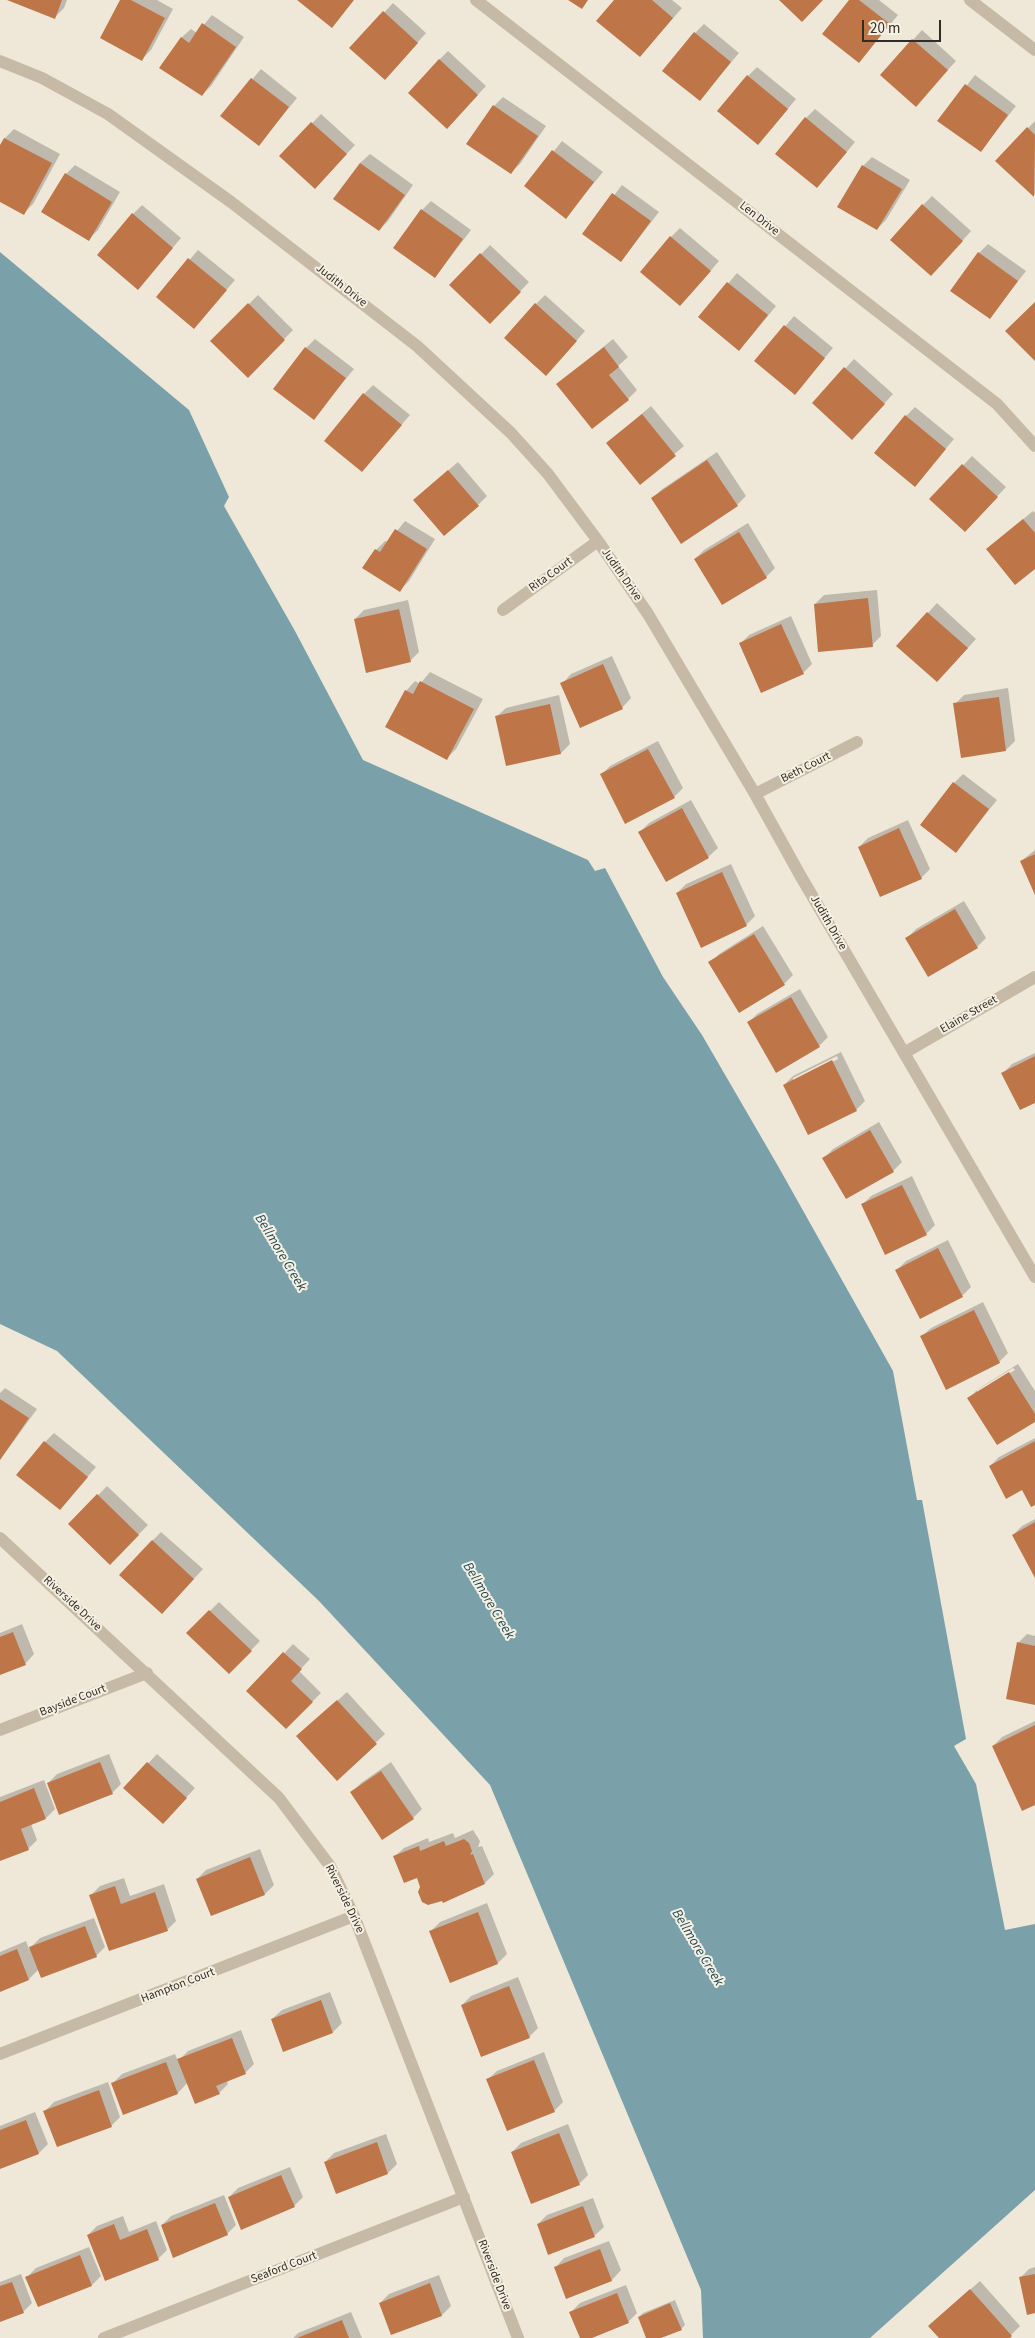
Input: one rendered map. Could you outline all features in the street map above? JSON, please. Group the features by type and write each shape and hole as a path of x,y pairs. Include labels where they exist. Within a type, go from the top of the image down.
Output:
{"street":[{"name":"Len Drive","path":"476,0 997,404 1035,446"},
{"path":"970,0 1035,50"},
{"name":"Judith Drive","path":"0,61 42,78 108,114 231,202 417,346 511,433 548,474 598,541 648,614 755,794 800,875 1035,1277"},
{"name":"Rita Court","path":"503,610 598,541"},
{"name":"Beth Court","path":"755,794 857,742"},
{"name":"Elaine Street","path":"904,1053 1035,977"},
{"name":"Riverside Drive","path":"0,1538 279,1798 330,1866 354,1916 518,2338"},
{"name":"Bayside Court","path":"0,1730 147,1673"},
{"name":"Hampton Court","path":"0,2054 354,1916"},
{"name":"Seaford Court","path":"104,2338 464,2197"}],"water":[{"name":"Bellmore Creek","path":"0,252 189,410 229,497 224,506 295,631 363,760 588,860 595,871 605,868 663,977 702,1035 893,1371 917,1500 922,1500 966,1739 954,1746 976,1784 1005,1930 1035,1924 1035,2190 870,2338 703,2338 701,2290 490,1785 319,1601 57,1351 0,1324"}],"building":[{"path":"7,0 62,0 55,19"},
{"path":"120,0 131,0 165,18 142,61 100,38"},
{"path":"297,0 354,0 332,28"},
{"path":"568,0 588,0 582,9"},
{"path":"614,0 652,0 673,18 640,57 596,21"},
{"path":"779,0 823,0 802,22"},
{"path":"849,0 859,0 890,24 859,63 822,34"},
{"path":"383,11 418,43 385,80 349,48"},
{"path":"202,23 236,47 202,96 159,68 181,37 189,43"},
{"path":"694,32 731,62 700,101 662,71"},
{"path":"912,39 948,70 916,107 880,75"},
{"path":"439,59 478,95 447,129 408,93"},
{"path":"747,75 788,109 758,145 717,111"},
{"path":"251,78 289,107 259,146 220,116"},
{"path":"965,84 1008,115 981,152 937,121"},
{"path":"493,105 538,136 511,174 466,144"},
{"path":"805,117 847,152 817,188 775,154"},
{"path":"311,122 347,154 315,189 279,156"},
{"path":"1027,127 1035,135 1034,197 995,161"},
{"path":"4,138 52,163 24,215 0,202 0,145"},
{"path":"552,150 594,182 566,219 524,186"},
{"path":"360,163 405,195 379,231 333,199"},
{"path":"862,165 902,189 877,230 837,207"},
{"path":"65,173 112,202 89,241 41,212"},
{"path":"612,193 651,221 621,262 582,234"},
{"path":"922,204 963,241 931,276 890,240"},
{"path":"421,209 463,239 435,278 393,248"},
{"path":"132,213 173,248 138,290 97,255"},
{"path":"670,236 711,271 680,306 640,272"},
{"path":"978,252 1018,281 990,319 950,291"},
{"path":"480,253 521,292 490,324 449,285"},
{"path":"188,258 227,290 194,329 156,297"},
{"path":"727,282 768,315 739,351 698,317"},
{"path":"1035,302 1035,361 1005,331"},
{"path":"248,303 285,340 248,378 210,341"},
{"path":"535,303 577,341 546,376 504,338"},
{"path":"784,325 825,358 795,395 754,361"},
{"path":"305,347 346,378 314,420 273,389"},
{"path":"604,347 619,367 609,375 629,400 592,429 556,384"},
{"path":"844,367 885,404 852,440 812,403"},
{"path":"363,393 402,425 362,472 324,441"},
{"path":"642,414 676,456 640,485 606,443"},
{"path":"905,415 946,449 915,487 874,453"},
{"path":"707,460 738,506 681,544 651,498"},
{"path":"962,464 998,497 965,532 929,499"},
{"path":"448,470 479,506 444,536 413,500"},
{"path":"1023,519 1035,533 1035,569 1015,585 986,549"},
{"path":"395,529 427,549 400,592 362,568 375,549 380,552"},
{"path":"739,532 767,578 722,605 694,559"},
{"path":"868,598 873,647 818,652 814,604"},
{"path":"399,609 411,662 366,673 354,619"},
{"path":"927,612 968,648 937,682 896,646"},
{"path":"781,624 804,674 761,693 739,643"},
{"path":"603,664 623,709 580,728 560,683"},
{"path":"420,681 474,709 447,760 385,727 405,690 413,694"},
{"path":"999,697 1006,751 961,758 953,703"},
{"path":"550,704 561,754 506,766 495,716"},
{"path":"648,749 675,798 625,824 600,774"},
{"path":"953,782 989,809 956,853 920,825"},
{"path":"682,808 709,858 666,882 638,832"},
{"path":"899,828 922,879 880,897 858,847"},
{"path":"1035,854 1035,895 1020,861"},
{"path":"722,872 747,926 701,948 676,893"},
{"path":"955,909 978,948 928,977 905,938"},
{"path":"754,934 785,985 739,1013 708,962"},
{"path":"791,997 820,1047 776,1073 747,1022"},
{"path":"1035,1056 1035,1103 1020,1110 1001,1073"},
{"path":"832,1060 857,1111 808,1135 783,1085"},
{"path":"870,1130 894,1172 846,1199 822,1158"},
{"path":"902,1185 927,1235 885,1255 861,1204"},
{"path":"938,1248 963,1297 920,1319 895,1270"},
{"path":"974,1310 1000,1363 946,1390 920,1336"},
{"path":"1009,1372 1035,1414 1035,1422 997,1445 967,1398"},
{"path":"0,1399 29,1418 0,1460"},
{"path":"44,1441 88,1477 60,1510 16,1475"},
{"path":"1035,1441 1035,1505 1031,1507 1022,1490 1006,1499 989,1466"},
{"path":"97,1494 139,1535 110,1565 68,1524"},
{"path":"1035,1522 1035,1578 1012,1535"},
{"path":"152,1540 194,1579 162,1614 119,1575"},
{"path":"209,1610 252,1651 229,1674 186,1633"},
{"path":"13,1632 26,1665 0,1675 0,1637"},
{"path":"1017,1642 1035,1646 1035,1705 1006,1699"},
{"path":"283,1652 302,1669 291,1681 313,1702 286,1729 246,1691"},
{"path":"337,1700 377,1744 337,1781 296,1736"},
{"path":"1035,1725 1035,1805 1022,1811 992,1746"},
{"path":"100,1762 113,1794 59,1815 47,1783"},
{"path":"147,1762 187,1798 163,1824 123,1788"},
{"path":"381,1771 414,1819 382,1840 350,1792"},
{"path":"34,1788 46,1819 21,1829 29,1850 0,1861 0,1802"},
{"path":"464,1839 469,1843 472,1851 470,1855 473,1854 485,1884 443,1903 442,1901 428,1905 422,1902 418,1892 420,1887 417,1878 404,1883 393,1856 419,1846 420,1851 444,1841 446,1846"},
{"path":"250,1857 265,1895 211,1916 196,1879"},
{"path":"115,1886 121,1904 155,1892 168,1931 109,1951 89,1895"},
{"path":"478,1912 498,1964 450,1983 429,1931"},
{"path":"85,1926 97,1957 41,1978 29,1947"},
{"path":"17,1949 29,1980 0,1992 0,1956"},
{"path":"509,1986 530,2038 481,2057 461,2005"},
{"path":"321,2000 333,2033 283,2052 271,2019"},
{"path":"232,2038 246,2074 216,2086 220,2094 195,2104 177,2059"},
{"path":"534,2060 555,2112 507,2131 486,2079"},
{"path":"166,2062 178,2094 123,2115 111,2083"},
{"path":"99,2090 112,2127 57,2147 43,2111"},
{"path":"26,2120 39,2154 0,2169 0,2130"},
{"path":"559,2133 580,2185 531,2204 511,2152"},
{"path":"377,2142 388,2174 336,2194 324,2162"},
{"path":"281,2175 295,2207 241,2230 228,2197"},
{"path":"215,2203 228,2235 173,2258 161,2225"},
{"path":"583,2206 595,2237 548,2255 537,2224"},
{"path":"114,2224 120,2240 147,2229 159,2260 105,2281 87,2235"},
{"path":"600,2249 612,2281 566,2299 554,2267"},
{"path":"80,2255 92,2286 38,2307 25,2277"},
{"path":"1035,2274 1035,2313 1027,2315 1019,2277"},
{"path":"12,2282 24,2313 0,2322 0,2286"},
{"path":"430,2283 442,2316 391,2335 379,2303"},
{"path":"970,2289 1012,2336 1010,2338 939,2338 928,2326"},
{"path":"617,2293 629,2323 592,2338 580,2338 569,2312"},
{"path":"670,2303 682,2330 661,2338 646,2338 638,2317"},
{"path":"342,2320 349,2338 297,2338"}]}
